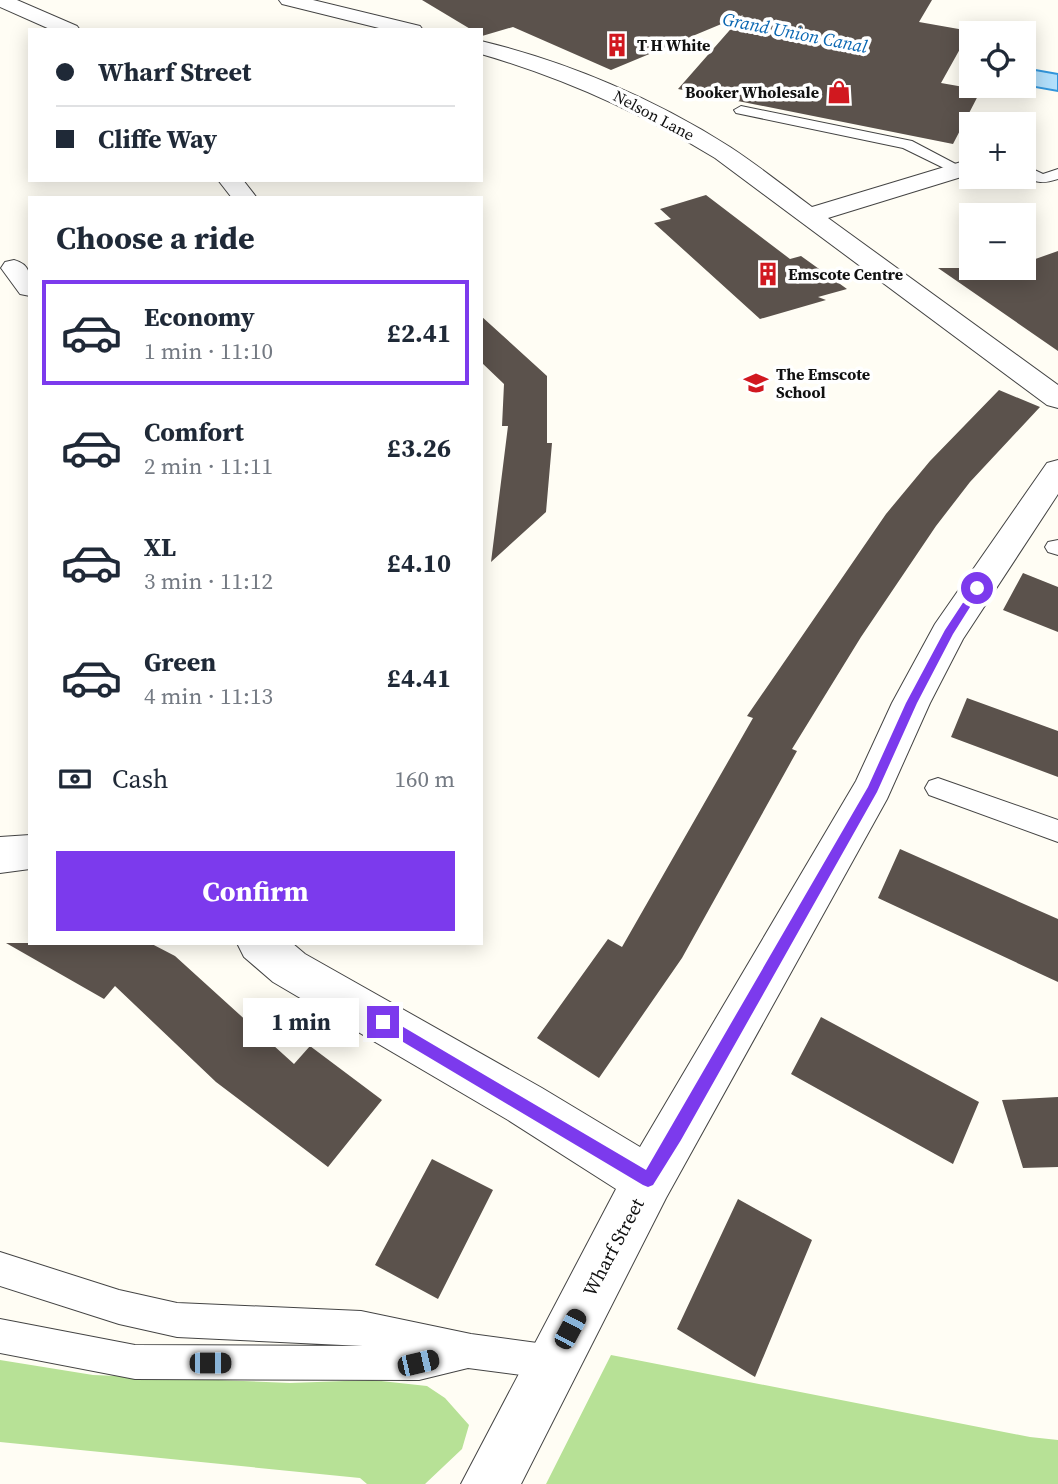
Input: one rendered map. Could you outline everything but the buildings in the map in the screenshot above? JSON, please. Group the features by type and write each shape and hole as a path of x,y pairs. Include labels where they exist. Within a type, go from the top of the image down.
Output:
{"street":[{"path":"289,0 405,28"},
{"path":"0,1 65,28"},
{"name":"Nelson Lane","path":"483,48 550,67 637,103 723,153 1058,399"},
{"path":"809,216 959,170"},
{"path":"232,182 243,196"},
{"name":"Wharf Street","path":"490,1484 648,1180 873,788 911,703 948,633 1058,470"},
{"path":"0,855 28,852"},
{"path":"261,945 289,968 525,1104 648,1180"}],"lane":[{"path":"741,110 907,144 959,166"},
{"path":"1042,179 1058,174"},
{"path":"1036,176 1058,187"},
{"path":"938,788 1058,831"},
{"path":"0,1269 119,1307 177,1320 361,1328 471,1351 552,1362"},
{"path":"0,1336 135,1362 418,1363 471,1351"}],"green space":[{"path":"611,1355 1030,1437 1058,1440 1058,1484 546,1484"},
{"path":"0,1360 93,1375 290,1383 372,1380 427,1386 445,1398 469,1425 462,1449 425,1484 367,1484 360,1478 0,1442"}],"water":[{"path":"1036,70 1058,74 1058,91 1036,87"}],"place":[{"name":"T H White","path":"617,45"},
{"name":"Booker Wholesale","path":"839,92"},
{"name":"Emscote Centre","path":"768,274"},
{"name":"The Emscote School","path":"756,383"}],"route":[{"path":"383,1022 525,1104 648,1180 873,788 911,703 948,633 977,588"}],"water label":[{"name":"Grand Union Canal","path":"795,33"}]}
